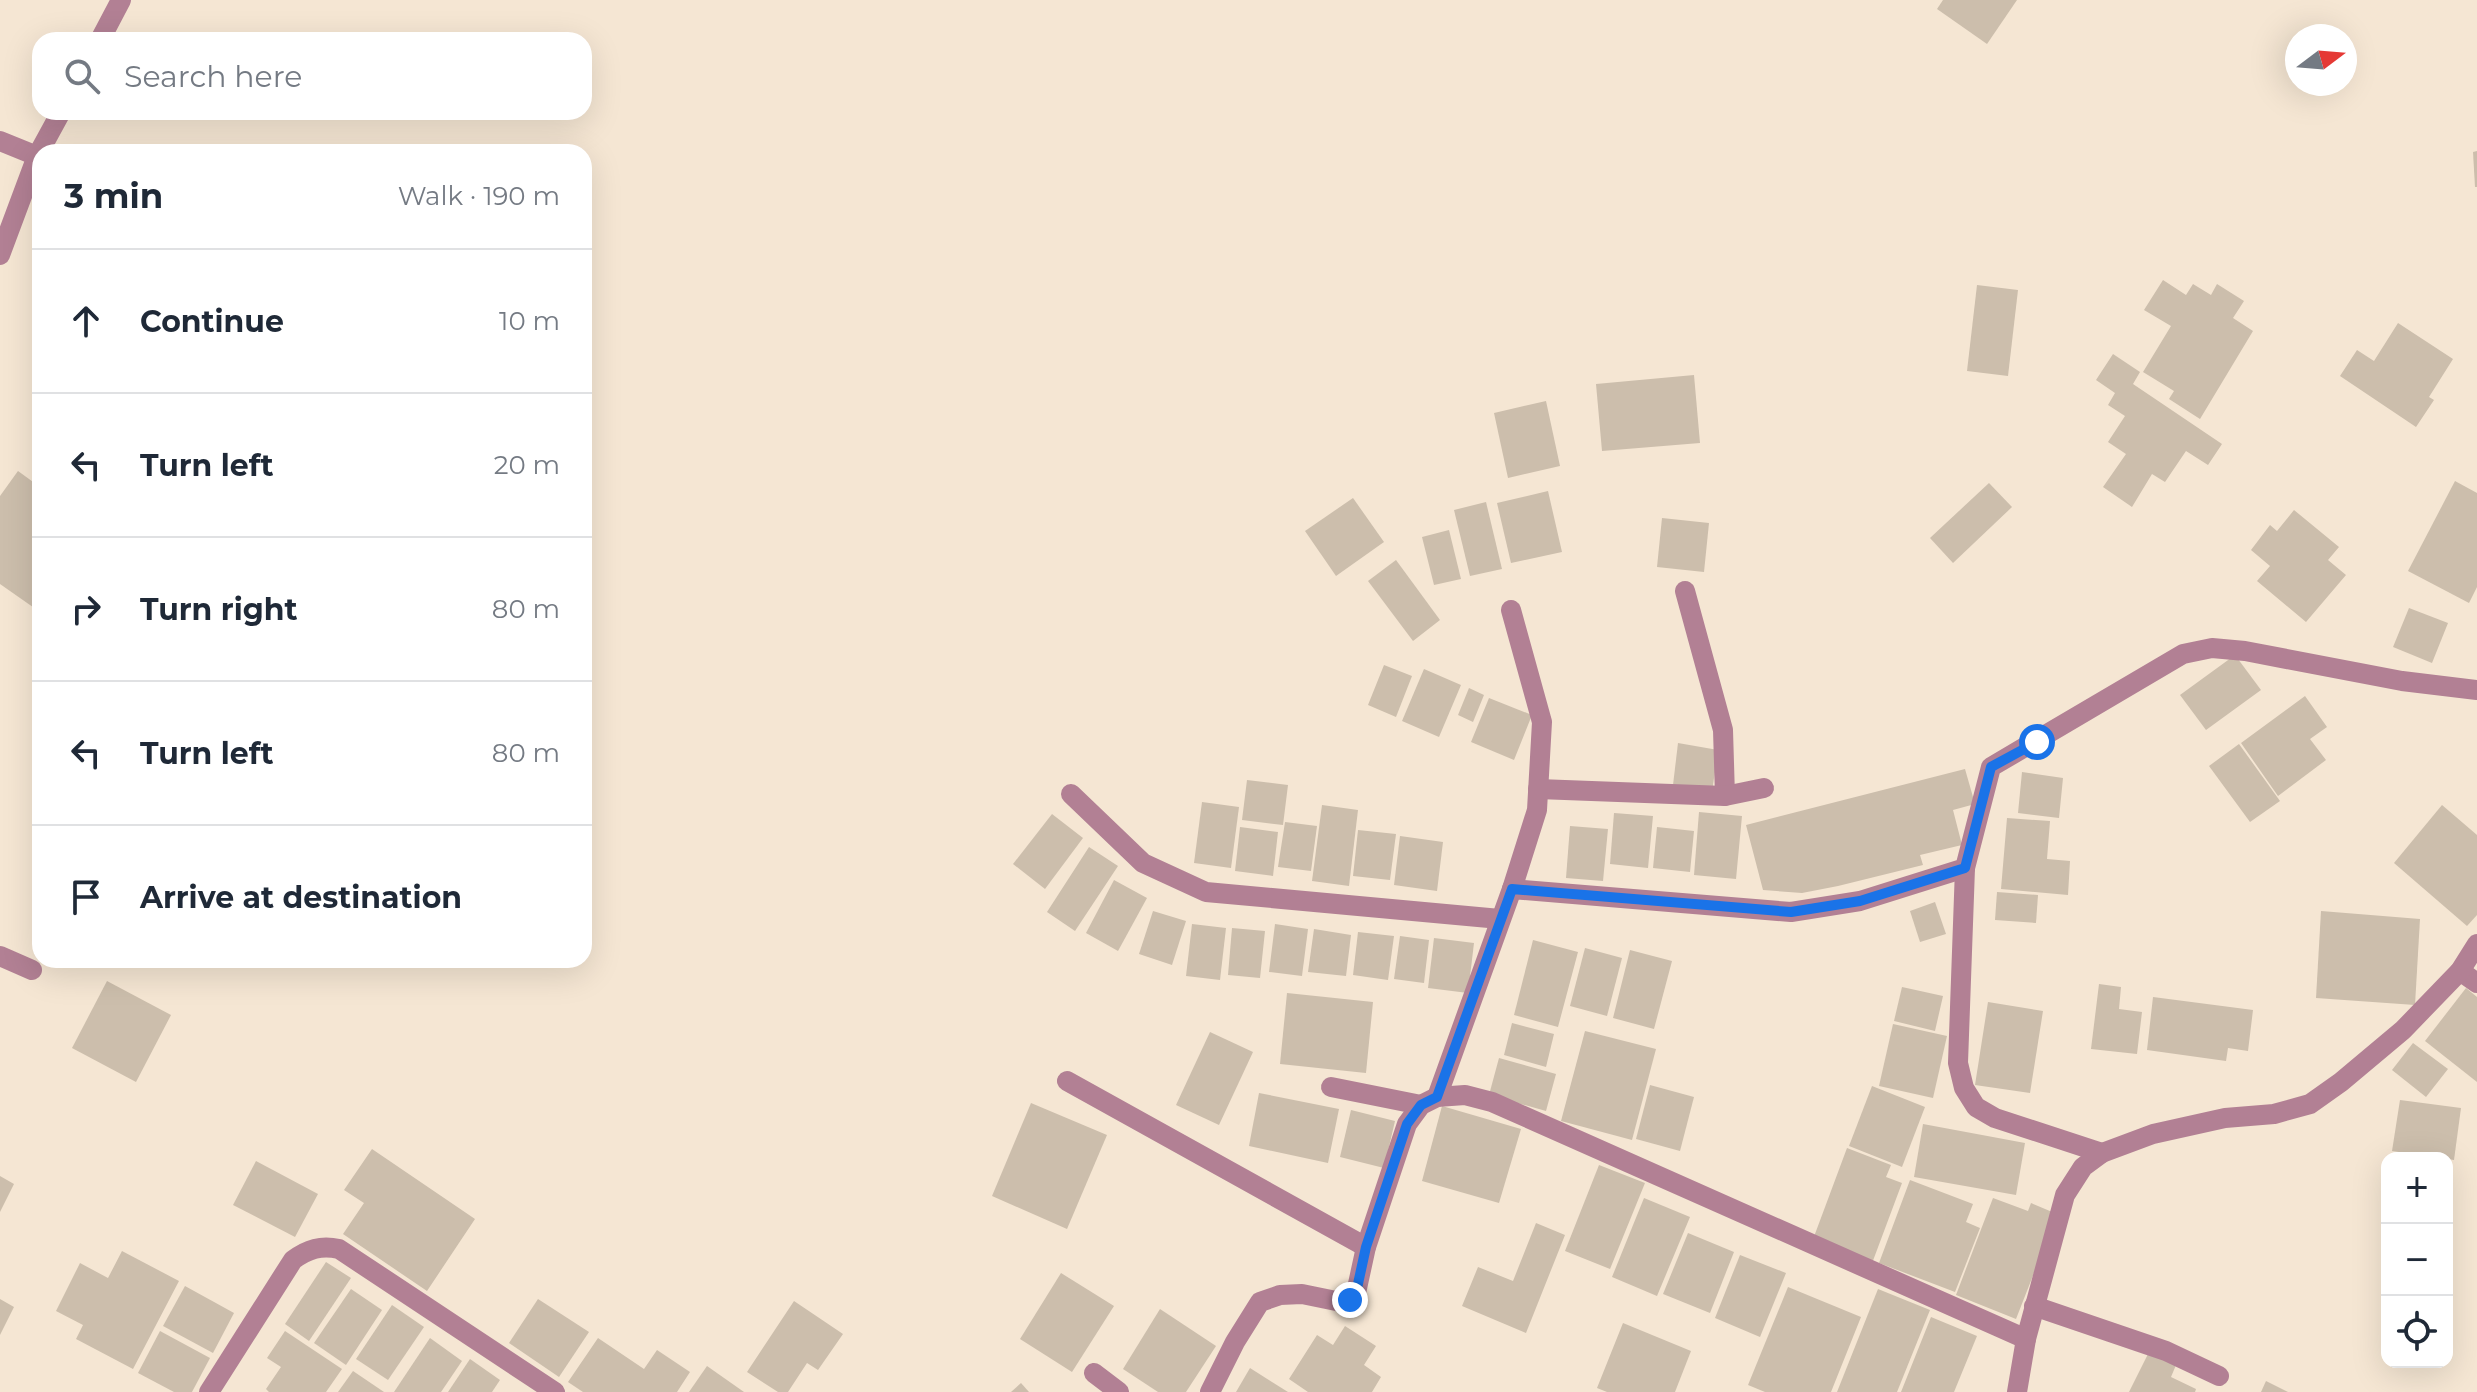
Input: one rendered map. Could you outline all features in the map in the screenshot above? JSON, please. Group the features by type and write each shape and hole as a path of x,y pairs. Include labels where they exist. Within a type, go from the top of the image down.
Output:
{"street":[{"path":"104,32 121,0"},
{"path":"44,144 57,120"},
{"path":"0,141 32,154"},
{"path":"0,255 32,169"},
{"path":"1685,591 1723,730 1725,796"},
{"path":"1210,1392 1235,1342 1260,1302 1280,1295 1302,1294 1332,1301 1350,1300 1356,1293 1366,1247 1407,1124 1429,1101 1512,889 1537,810 1542,722 1511,610"},
{"path":"2102,1153 1995,1118 1976,1107 1964,1088 1958,1063 1965,868 1991,767 2183,654 2212,648 2245,651 2402,681 2477,690"},
{"path":"1538,789 1725,796 1764,788"},
{"path":"1071,794 1143,863 1206,892 1500,919"},
{"path":"1512,889 1791,912 1860,901 1965,868"},
{"path":"2017,1392 2034,1306 2065,1195 2083,1167 2102,1153 2153,1134 2225,1118 2274,1114 2310,1104 2469,977 2477,944"},
{"path":"0,956 32,970"},
{"path":"1067,1081 1366,1247"},
{"path":"1331,1087 1429,1101 1465,1095 1492,1102 2026,1339"},
{"path":"215,1390 293,1260 304,1252 328,1247 339,1249 555,1392"},
{"path":"2034,1306 2166,1351 2219,1376"},
{"path":"1094,1373 1119,1392"}],"building":[{"path":"1943,0 2017,0 1987,44 1937,9"},
{"path":"2477,151 2477,187 2475,187 2473,152"},
{"path":"2163,280 2186,295 2193,284 2211,295 2217,284 2244,301 2233,318 2253,331 2200,419 2169,399 2174,391 2143,372 2171,326 2144,310"},
{"path":"1977,285 2018,290 2008,376 1967,371"},
{"path":"2398,323 2453,359 2429,397 2434,400 2416,427 2340,376 2357,350 2374,361"},
{"path":"2113,354 2140,372 2133,384 2222,444 2208,465 2186,451 2165,482 2152,474 2132,507 2103,487 2126,454 2108,442 2125,416 2108,405 2115,393 2096,380"},
{"path":"1694,375 1700,443 1602,451 1596,384"},
{"path":"1546,401 1560,466 1508,478 1494,413"},
{"path":"18,471 32,481 32,606 0,584 0,496"},
{"path":"2455,481 2477,493 2477,587 2469,603 2408,571"},
{"path":"1989,483 2012,507 1953,563 1930,538"},
{"path":"1548,491 1562,552 1511,563 1497,503"},
{"path":"1353,498 1384,542 1336,576 1305,531"},
{"path":"1486,502 1502,569 1470,576 1454,510"},
{"path":"2294,510 2339,547 2328,560 2346,575 2306,622 2257,581 2270,566 2251,550 2270,525 2277,531"},
{"path":"1662,518 1709,523 1704,572 1657,567"},
{"path":"1449,530 1461,579 1434,585 1422,537"},
{"path":"1396,560 1440,620 1413,641 1368,581"},
{"path":"2409,608 2448,623 2432,663 2393,647"},
{"path":"2235,655 2261,690 2206,730 2180,695"},
{"path":"1384,665 1412,676 1396,717 1368,705"},
{"path":"1424,669 1461,685 1439,737 1402,721"},
{"path":"1469,688 1484,695 1473,722 1458,715"},
{"path":"2305,696 2327,727 2310,739 2326,760 2278,796 2241,743"},
{"path":"1489,698 1532,715 1514,760 1471,742"},
{"path":"1678,743 1718,750 1712,792 1673,785"},
{"path":"2239,744 2280,801 2250,822 2209,766"},
{"path":"1965,769 1975,804 1953,810 1962,845 1920,855 1923,865 1838,886 1802,893 1763,890 1746,825"},
{"path":"2022,772 2063,778 2059,818 2018,813"},
{"path":"1247,780 1288,785 1283,825 1242,820"},
{"path":"1202,802 1239,807 1231,868 1194,863"},
{"path":"1322,805 1358,810 1349,886 1312,881"},
{"path":"2442,805 2477,835 2477,915 2467,926 2394,863"},
{"path":"1699,812 1742,816 1736,879 1694,875"},
{"path":"1614,813 1653,816 1648,868 1610,864"},
{"path":"1052,814 1083,838 1045,889 1013,864"},
{"path":"2007,818 2050,821 2047,859 2070,861 2068,895 2001,889"},
{"path":"1285,822 1317,826 1311,871 1278,867"},
{"path":"1570,826 1608,829 1603,881 1566,878"},
{"path":"1240,827 1278,832 1273,876 1235,871"},
{"path":"1657,827 1694,831 1690,872 1653,868"},
{"path":"1358,830 1396,834 1390,880 1353,876"},
{"path":"1400,836 1443,842 1437,891 1394,885"},
{"path":"1089,847 1118,866 1075,931 1047,912"},
{"path":"1114,880 1147,898 1118,951 1086,933"},
{"path":"1997,892 2038,895 2036,923 1995,920"},
{"path":"1935,902 1946,934 1920,942 1910,911"},
{"path":"1153,911 1186,921 1172,965 1139,954"},
{"path":"2321,911 2420,919 2415,1005 2316,998"},
{"path":"1192,924 1226,928 1220,980 1186,976"},
{"path":"1275,924 1308,929 1302,976 1269,972"},
{"path":"1232,928 1265,931 1260,978 1228,975"},
{"path":"1314,929 1351,935 1346,976 1308,972"},
{"path":"1358,932 1394,936 1388,980 1353,975"},
{"path":"1400,936 1429,940 1424,983 1394,979"},
{"path":"1434,938 1474,943 1468,993 1428,988"},
{"path":"1533,940 1578,952 1558,1027 1514,1015"},
{"path":"1585,948 1622,958 1607,1016 1570,1006"},
{"path":"1630,950 1672,961 1654,1029 1613,1018"},
{"path":"107,981 171,1015 136,1082 72,1048"},
{"path":"2099,984 2121,987 2119,1009 2142,1012 2137,1054 2091,1049"},
{"path":"1902,987 1943,996 1935,1031 1894,1021"},
{"path":"2466,988 2477,997 2477,1082 2425,1041"},
{"path":"1287,993 1373,1002 1366,1073 1280,1064"},
{"path":"2153,997 2253,1010 2248,1051 2228,1048 2226,1061 2147,1050"},
{"path":"1988,1002 2043,1011 2030,1093 1975,1085"},
{"path":"1512,1023 1554,1034 1546,1067 1504,1055"},
{"path":"1893,1024 1947,1036 1933,1098 1879,1086"},
{"path":"1585,1031 1656,1049 1632,1140 1561,1121"},
{"path":"1210,1032 1253,1052 1219,1125 1176,1105"},
{"path":"2413,1043 2448,1069 2426,1097 2392,1070"},
{"path":"1499,1058 1556,1074 1546,1111 1489,1095"},
{"path":"1650,1085 1694,1097 1680,1151 1636,1139"},
{"path":"1872,1086 1925,1107 1902,1167 1849,1146"},
{"path":"1259,1093 1339,1109 1328,1163 1249,1146"},
{"path":"2400,1100 2461,1108 2454,1160 2453,1152 2392,1151"},
{"path":"1031,1103 1107,1135 1067,1229 992,1196"},
{"path":"1442,1106 1521,1129 1499,1203 1422,1181"},
{"path":"1351,1110 1395,1121 1384,1168 1340,1157"},
{"path":"1923,1124 2025,1143 2016,1195 1914,1177"},
{"path":"1847,1148 1891,1165 1886,1177 1902,1183 1871,1266 1812,1242"},
{"path":"372,1149 475,1219 427,1291 343,1234 364,1203 344,1190"},
{"path":"256,1161 318,1194 295,1237 233,1205"},
{"path":"1599,1165 1645,1183 1610,1269 1565,1251"},
{"path":"0,1176 14,1184 0,1212"},
{"path":"1910,1180 1973,1204 1966,1222 1980,1228 1955,1292 1879,1263"},
{"path":"1644,1198 1690,1217 1657,1296 1612,1277"},
{"path":"1993,1198 2028,1211 2031,1203 2057,1214 2016,1319 1956,1295"},
{"path":"1536,1223 1565,1235 1526,1333 1462,1306 1478,1267 1513,1281"},
{"path":"1688,1233 1734,1252 1710,1313 1663,1294"},
{"path":"122,1251 179,1281 133,1369 76,1339 83,1325 56,1311 80,1263 108,1278"},
{"path":"1740,1255 1786,1273 1760,1337 1715,1318"},
{"path":"326,1262 351,1278 309,1341 285,1324"},
{"path":"1061,1273 1114,1306 1072,1372 1020,1339"},
{"path":"185,1286 234,1313 213,1353 163,1326"},
{"path":"1788,1287 1861,1317 1831,1392 1765,1392 1748,1385"},
{"path":"351,1289 382,1310 346,1365 314,1343"},
{"path":"1878,1289 1930,1310 1897,1392 1837,1392"},
{"path":"0,1299 14,1307 0,1335"},
{"path":"538,1299 589,1332 559,1377 509,1343"},
{"path":"794,1301 843,1334 818,1370 807,1363 788,1392 778,1392 747,1372"},
{"path":"392,1305 424,1327 388,1380 356,1359"},
{"path":"1160,1309 1216,1346 1186,1392 1158,1392 1123,1369"},
{"path":"1931,1317 1977,1336 1954,1392 1901,1392"},
{"path":"1623,1323 1691,1351 1675,1392 1607,1392 1597,1388"},
{"path":"1345,1326 1376,1346 1364,1365 1381,1377 1372,1392 1308,1392 1289,1379 1317,1335 1333,1345"},
{"path":"160,1331 210,1358 192,1392 174,1392 138,1373"},
{"path":"285,1331 342,1369 326,1392 269,1392 266,1389 281,1367 267,1358"},
{"path":"430,1338 462,1361 441,1392 394,1392"},
{"path":"598,1338 644,1369 657,1350 690,1372 677,1392 583,1392 568,1382"},
{"path":"2149,1352 2176,1365 2171,1377 2196,1389 2195,1392 2129,1392"},
{"path":"470,1359 500,1380 492,1392 448,1392"},
{"path":"707,1366 744,1392 689,1392"},
{"path":"1250,1368 1288,1392 1236,1392"},
{"path":"353,1371 384,1392 338,1392"},
{"path":"2266,1381 2288,1392 2261,1392"},
{"path":"1021,1383 1029,1392 1011,1392"}],"route":[{"path":"1350,1300 1356,1293 1366,1247 1407,1124 1421,1105 1437,1097 1512,889 1791,912 1860,901 1965,868 1991,767 2037,742"}]}
